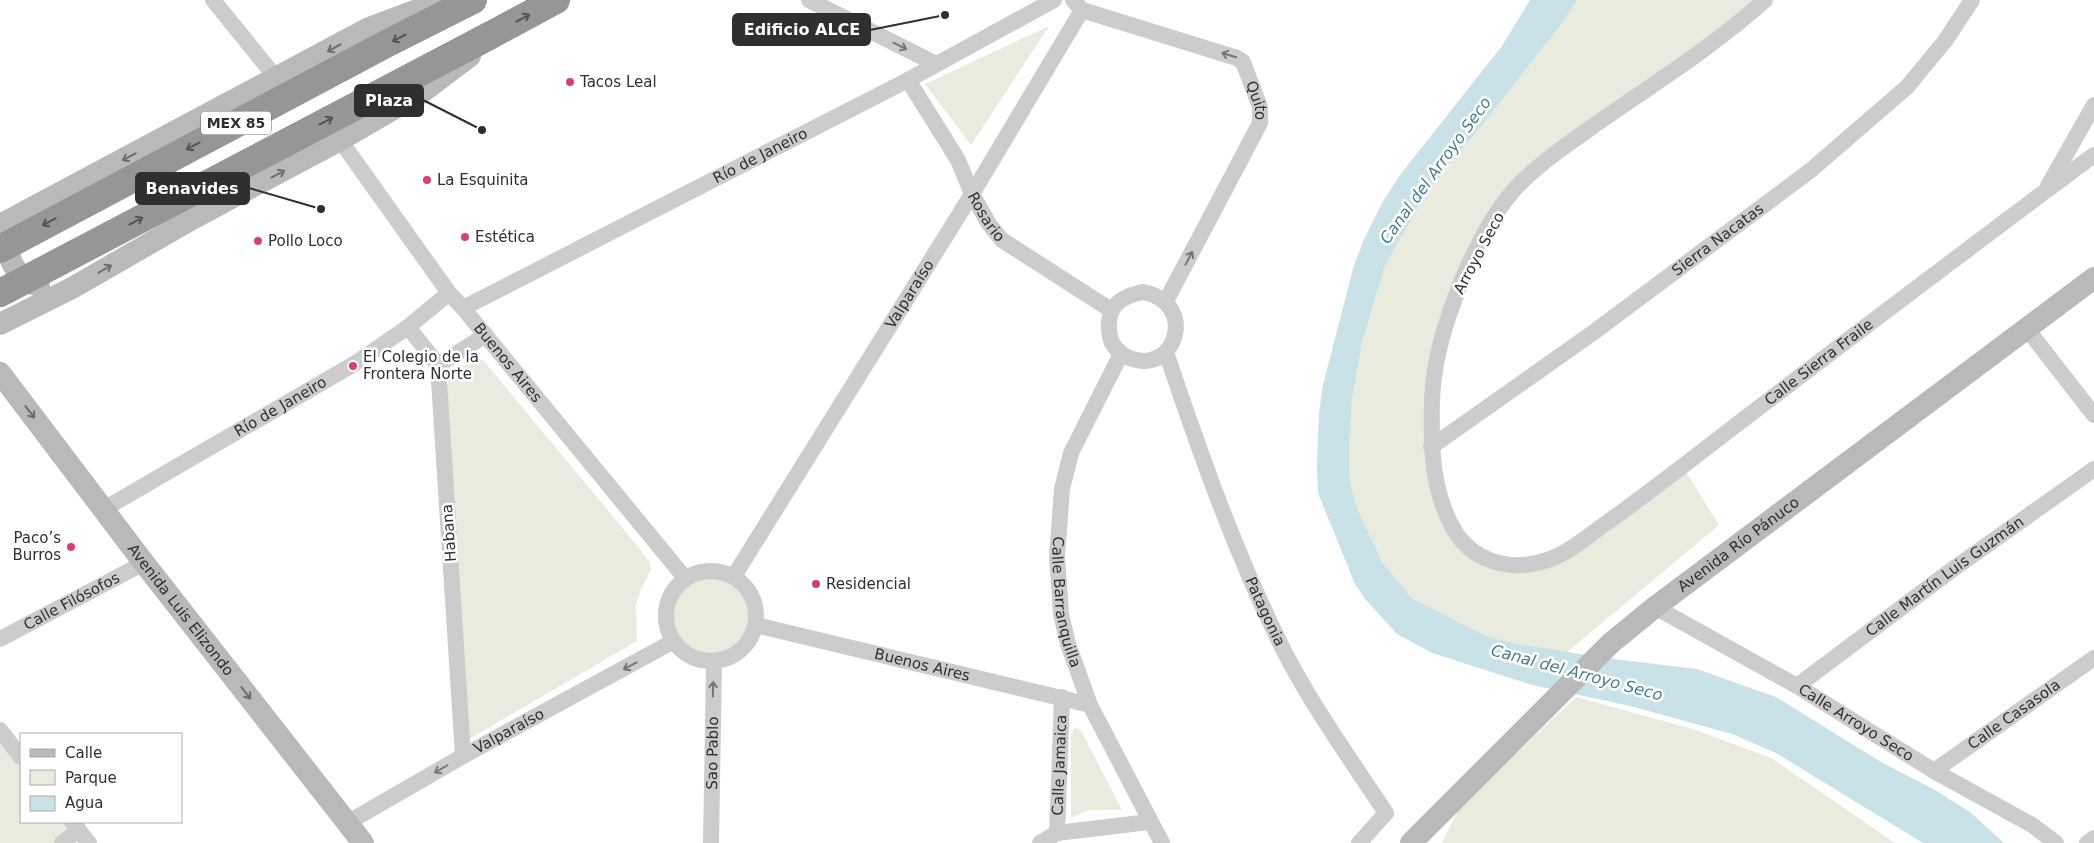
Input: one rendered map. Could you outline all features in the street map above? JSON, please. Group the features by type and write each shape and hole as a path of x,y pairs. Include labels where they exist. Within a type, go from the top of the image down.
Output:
{"highway":[{"name":"MEX 85","path":"0,249 473,0"},
{"name":"MEX 85","path":"0,293 556,0"}],"street":[{"path":"213,0 277,79"},
{"path":"0,225 370,28 420,9 461,0"},
{"path":"810,0 936,64"},
{"name":"Río de Janeiro","path":"463,308 908,80 1054,0"},
{"name":"Arroyo Seco","path":"1538,563 1520,565 1496,563 1467,548 1450,524 1439,496 1434,473 1432,447 1433,378 1445,324 1462,278 1488,228 1513,192 1560,150 1728,32 1765,0"},
{"name":"Sierra Nacatas","path":"1432,447 1594,332 1811,170 1907,87 1945,42 1972,0"},
{"name":"Valparaíso","path":"734,576 972,194 1078,5"},
{"name":"Quito","path":"1078,5 1237,58 1243,62 1260,107 1260,123 1166,301"},
{"path":"0,324 72,288 192,219 340,140 421,92 466,60 491,35"},
{"name":"Rosario","path":"908,80 958,160 972,194 989,224 1002,240 1111,310"},
{"path":"2045,192 2094,105"},
{"name":"Buenos Aires","path":"340,140 449,293 685,578"},
{"name":"Calle Sierra Fraile","path":"1538,563 1567,551 1643,496 1894,304 2094,155"},
{"path":"25,212 11,227 8,239 11,262 17,272 36,285 59,289 72,288"},
{"name":"Avenida Río Pánuco","path":"1411,843 1611,643 1655,607 2094,278"},
{"path":"1143,292 1155,295 1166,301 1176,317 1176,336 1166,352 1152,360 1136,361 1121,354 1111,341 1108,325 1111,310 1131,294 1143,292"},
{"name":"Río de Janeiro","path":"104,509 347,368 408,327 449,293"},
{"path":"408,327 438,365 486,336"},
{"path":"2027,329 2094,415"},
{"name":"Patagonia","path":"1166,352 1235,545 1278,640 1325,721 1386,813 1359,843"},
{"name":"Calle Barranquilla","path":"1121,354 1071,453 1062,489 1057,557 1061,614 1068,644 1090,705 1149,822 1162,843"},
{"name":"Habana","path":"438,365 463,756"},
{"name":"Avenida Luis Elizondo","path":"0,373 144,563 363,843"},
{"name":"Calle Martín Luis Guzmán","path":"1797,686 1949,572 2094,469"},
{"name":"Calle Filósofos","path":"0,639 144,563"},
{"path":"701,571 717,571 734,576 748,589 756,606 756,625 748,644 733,657 714,663 698,661 684,654 672,642 666,620 667,608 673,590 685,578 701,571"},
{"name":"Calle Arroyo Seco","path":"1655,607 1797,686 1934,771 2032,825 2056,843"},
{"name":"Buenos Aires","path":"756,625 1090,705"},
{"name":"Valparaíso","path":"347,822 463,756 672,642"},
{"name":"Calle Casasola","path":"1934,771 2094,658"},
{"name":"Sao Pablo","path":"711,843 714,663"},
{"name":"Calle Jamaica","path":"1057,833 1062,697"},
{"path":"0,730 20,756"},
{"path":"1040,843 1057,833 1149,822"},
{"path":"62,843 80,832"},
{"path":"2087,843 2094,838"}],"green space":[{"path":"1577,0 1764,0 1513,191 1444,331 1434,473 1467,548 1538,563 1683,467 1719,525 1567,652 1513,643 1484,635 1412,598 1382,562 1357,508 1350,481 1349,450 1352,401 1362,342 1385,266 1419,205 1453,159 1484,123 1563,22"},
{"path":"1049,26 971,145 925,84"},
{"path":"478,359 483,360 639,548 650,563 651,570 636,604 637,641 464,742 447,387 450,373"},
{"path":"702,571 720,571 736,578 749,591 756,607 756,625 749,641 736,654 720,661 702,661 686,654 673,641 666,625 666,607 673,591 686,578"},
{"path":"1576,697 1693,729 1771,758 1895,843 1442,843 1459,808"},
{"path":"1074,728 1080,729 1122,810 1089,810 1071,818 1071,737"},
{"path":"0,730 20,756 20,823 72,823 77,829 58,843 0,843"}],"water":[{"name":"Canal del Arroyo Seco","path":"1530,0 1577,0 1563,22 1484,123 1453,159 1419,205 1385,266 1362,342 1352,401 1349,451 1350,481 1357,508 1382,562 1412,598 1484,635 1513,643 1606,658 1697,669 1776,697 1881,762 1935,790 1970,812 2004,843 1923,843 1776,753 1732,734 1630,706 1532,685 1432,653 1397,634 1365,599 1355,584 1318,493 1317,466 1319,413 1323,385 1354,265 1382,203 1400,175 1502,46"}],"place":[{"name":"Edificio ALCE","path":"945,15"},
{"name":"Tacos Leal","path":"570,82"},
{"name":"Plaza","path":"482,130"},
{"name":"La Esquinita","path":"427,180"},
{"name":"Benavides","path":"321,209"},
{"name":"Estética","path":"465,237"},
{"name":"Pollo Loco","path":"258,241"},
{"name":"El Colegio de la Frontera Norte","path":"353,366"},
{"name":"Paco’s Burros","path":"71,547"},
{"name":"Residencial","path":"816,584"}]}
